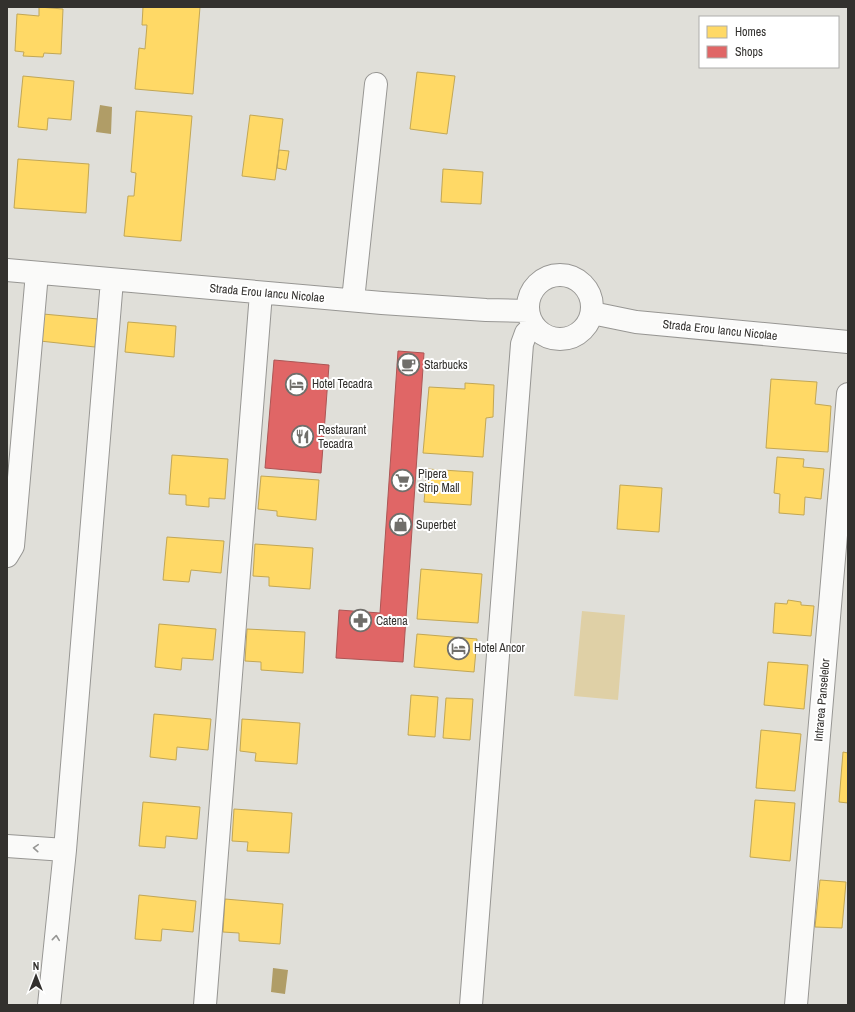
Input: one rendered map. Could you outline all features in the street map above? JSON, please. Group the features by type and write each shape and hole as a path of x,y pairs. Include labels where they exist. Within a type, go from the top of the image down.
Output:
{"street":[{"path":"353,300 376,84"},
{"name":"Strada Erou Iancu Nicolae","path":"7,270 261,293 460,308 531,319"},
{"path":"7,556 12,546 38,273"},
{"path":"561,275 572,277 581,283 588,292 592,302 592,313 588,323 581,332 572,337 561,339 551,338 542,334 531,319 528,300 533,290 540,282 550,276 561,275"},
{"path":"49,1005 65,850 112,280"},
{"path":"205,1005 261,293"},
{"name":"Strada Erou Iancu Nicolae","path":"592,313 636,322 848,342"},
{"path":"471,1005 522,344 531,319"},
{"name":"Intrarea Panselelor","path":"796,1005 848,394"},
{"path":"7,846 65,850"}],"shaded area":[{"path":"100,105 112,107 111,134 96,132"},
{"path":"582,611 625,615 618,700 574,696"},
{"path":"273,968 288,970 285,994 271,992"}],"building: Homes":[{"path":"39,7 63,9 61,54 44,53 43,57 23,56 24,52 15,51 17,14 39,16"},
{"path":"143,7 200,7 193,94 135,89 139,48 145,49 147,25 142,25"},
{"path":"417,72 455,76 447,134 410,129"},
{"path":"23,76 74,81 71,120 48,118 47,130 18,127"},
{"path":"136,111 192,116 181,241 124,236 128,196 134,196 136,173 131,172"},
{"path":"250,115 283,119 275,180 242,176"},
{"path":"279,150 289,151 286,170 277,168"},
{"path":"18,159 89,164 86,213 14,208"},
{"path":"443,169 483,172 481,204 441,202"},
{"path":"43,314 98,319 95,347 40,341"},
{"path":"128,322 176,326 174,357 125,352"},
{"path":"771,379 817,382 815,404 831,406 828,452 766,448"},
{"path":"465,383 494,385 493,417 486,418 483,457 423,453 429,387 465,389"},
{"path":"172,455 228,459 225,499 209,498 209,507 186,505 186,495 169,494"},
{"path":"777,457 804,459 803,467 824,469 821,499 805,497 804,515 779,513 780,494 774,493"},
{"path":"427,469 473,472 471,505 424,502"},
{"path":"261,476 319,480 316,520 277,516 277,511 258,509"},
{"path":"620,485 662,488 659,532 617,529"},
{"path":"167,537 224,541 221,573 191,570 189,582 163,580"},
{"path":"255,544 313,548 310,589 269,586 269,577 253,576"},
{"path":"421,569 482,574 478,623 417,619"},
{"path":"788,600 801,602 801,605 814,606 811,636 773,633 775,603 787,604"},
{"path":"159,624 216,629 213,660 182,658 181,670 155,667"},
{"path":"247,629 305,632 303,673 261,670 261,662 245,661"},
{"path":"417,634 477,639 474,672 414,667"},
{"path":"768,662 808,665 804,709 764,705"},
{"path":"411,695 438,697 435,737 408,735"},
{"path":"446,698 473,699 470,740 443,738"},
{"path":"154,714 211,719 208,750 177,747 176,760 150,757"},
{"path":"242,719 300,723 297,764 255,761 256,753 240,751"},
{"path":"761,730 801,734 795,791 756,788"},
{"path":"843,752 848,753 848,803 839,802"},
{"path":"755,800 795,803 790,861 750,857"},
{"path":"143,802 200,807 197,839 166,836 165,848 139,846"},
{"path":"234,809 292,813 289,853 247,851 248,842 232,841"},
{"path":"820,880 846,882 842,928 815,927"},
{"path":"139,895 196,901 193,932 162,929 161,941 135,939"},
{"path":"225,899 283,904 280,944 239,941 239,933 223,932"}],"building: Shops":[{"name":"Pipera Strip Mall","path":"398,351 424,353 403,662 336,658 339,610 380,613"},
{"path":"274,360 329,365 321,473 265,468"}],"place":[{"name":"Starbucks","path":"409,365"},
{"name":"Hotel Tecadra","path":"297,384"},
{"name":"Restaurant Tecadra","path":"303,437"},
{"name":"Pipera Strip Mall","path":"402,481"},
{"name":"Superbet","path":"401,525"},
{"name":"Catena","path":"360,621"},
{"name":"Hotel Ancor","path":"459,648"}]}
